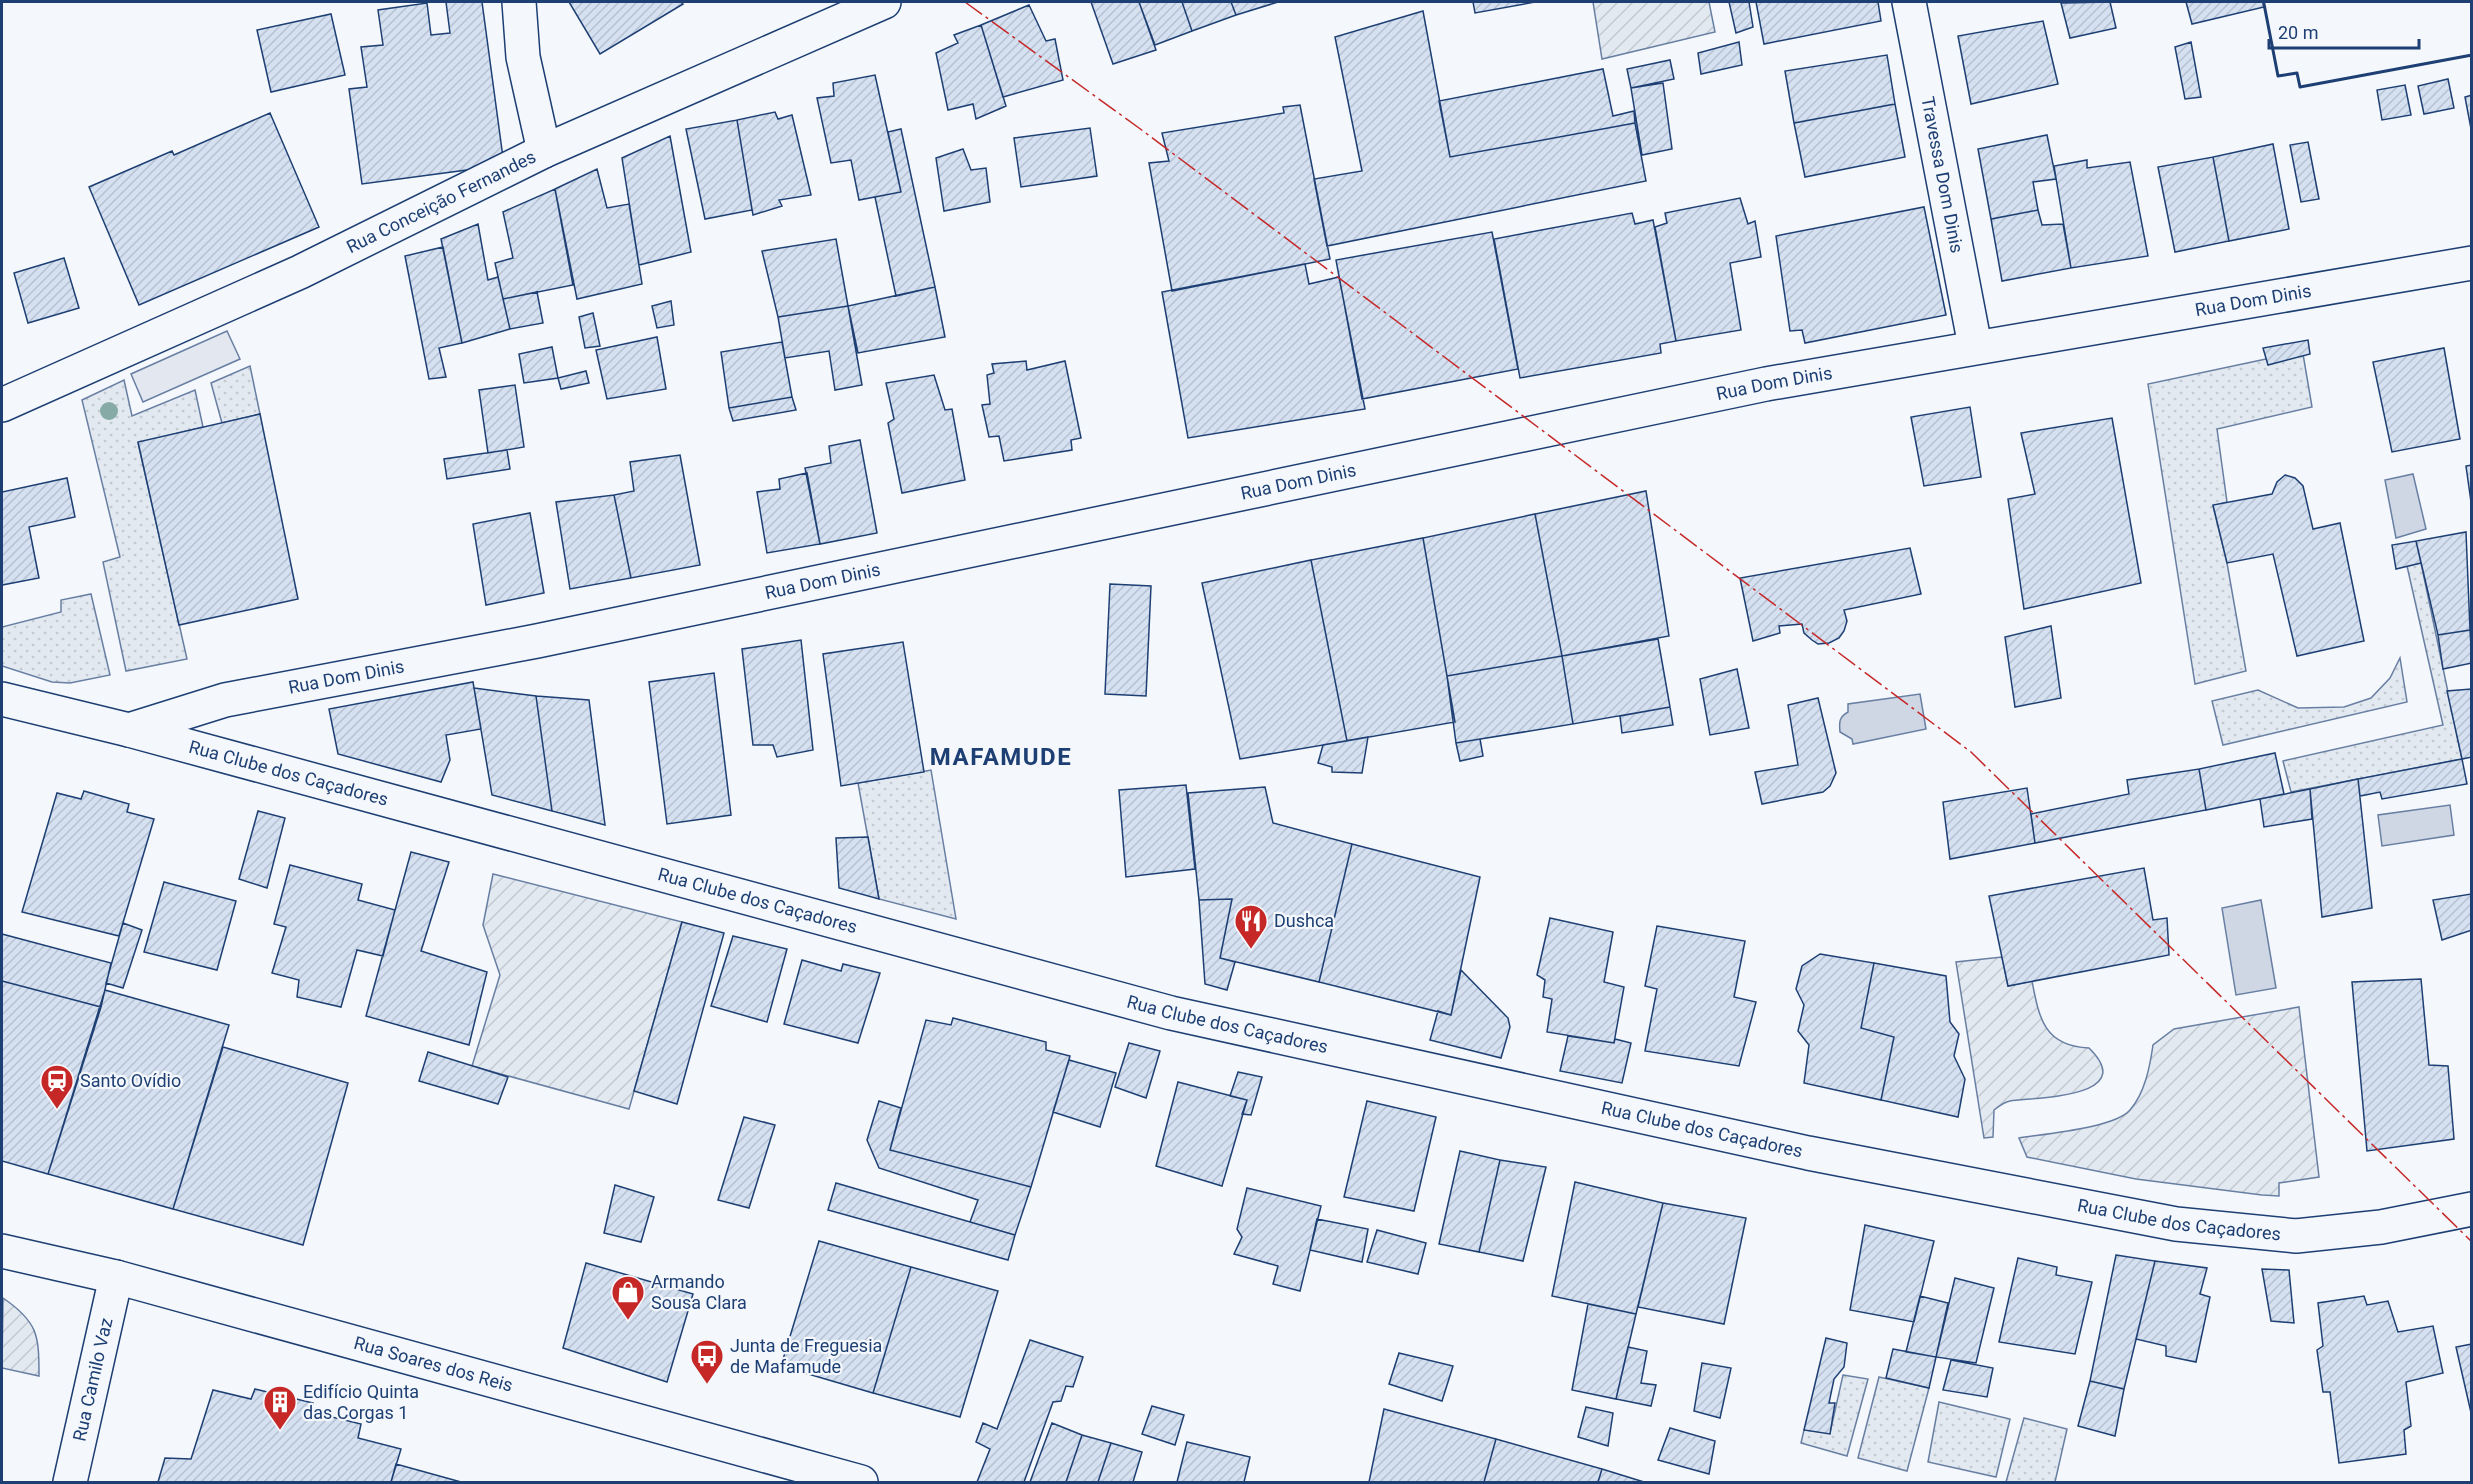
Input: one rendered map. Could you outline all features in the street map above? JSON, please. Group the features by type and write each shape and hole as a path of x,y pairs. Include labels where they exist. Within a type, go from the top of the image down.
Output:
{"street":[{"path":"519,2 523,57 544,152"},
{"name":"Rua Conceição Fernandes","path":"2,405 300,272 544,152 884,2"},
{"name":"Travessa Dom Dinis","path":"1909,2 1974,346"},
{"name":"Rua Dom Dinis","path":"129,730 225,700 560,636 1766,384 1974,346 2472,263"},
{"name":"Rua Clube dos Caçadores","path":"2,699 129,730 1171,1013 1808,1153 2176,1224 2296,1236 2381,1227 2472,1209"},
{"name":"Rua Soares dos Reis","path":"2,1251 116,1277 861,1482"},
{"name":"Rua Camilo Vaz","path":"70,1482 116,1277"}],"shaded area":[{"path":"1593,2 1709,2 1715,32 1602,59"},
{"path":"227,331 240,359 143,402 131,374"},
{"path":"2303,354 2312,407 2217,429 2227,502 2213,506 2227,563 2246,671 2195,684 2148,384 2266,359"},
{"path":"250,366 260,414 222,423 211,383"},
{"path":"124,380 132,416 195,390 203,427 138,443 187,659 126,671 103,562 120,557 82,400"},
{"path":"2413,474 2426,529 2396,538 2385,480"},
{"path":"2421,563 2462,759 2291,792 2283,761 2443,725 2407,566"},
{"path":"91,594 110,675 70,683 52,682 2,666 2,627 61,612 61,600"},
{"path":"2400,658 2407,702 2223,745 2212,701 2258,690 2298,708 2344,707 2371,698 2390,678"},
{"path":"1920,694 1926,729 1853,744 1852,739 1840,732 1840,720 1848,712 1848,704"},
{"path":"931,770 956,919 879,899 858,783"},
{"path":"2450,805 2454,835 2382,846 2378,815"},
{"path":"493,874 682,922 629,1109 472,1066 500,975 483,925"},
{"path":"2261,900 2276,988 2236,995 2222,908"},
{"path":"2002,957 2008,986 2032,981 2041,1018 2046,1028 2062,1042 2089,1048 2101,1064 2102,1077 2093,1086 2078,1092 2004,1103 1994,1110 1993,1137 1984,1138 1956,962"},
{"path":"2299,1007 2319,1177 2279,1183 2279,1196 2262,1195 2136,1179 2027,1157 2019,1138 2095,1126 2122,1116 2130,1110 2143,1088 2153,1045 2174,1029"},
{"path":"3,1298 30,1322 37,1340 39,1376 2,1368"},
{"path":"1843,1375 1868,1379 1847,1456 1801,1443 1804,1430 1830,1433"},
{"path":"1879,1377 1929,1388 1907,1471 1858,1458"},
{"path":"1939,1402 2010,1419 1996,1477 1928,1462"},
{"path":"2024,1418 2067,1429 2055,1482 2006,1482"}],"building":[{"path":"446,2 482,2 504,165 362,184 349,89 367,87 361,47 383,45 378,10 427,3 431,35 450,33"},
{"path":"569,2 681,2 683,4 600,54"},
{"path":"1091,2 1139,2 1156,50 1113,64"},
{"path":"1139,2 1182,2 1192,31 1155,45"},
{"path":"1182,2 1231,2 1236,15 1192,31"},
{"path":"1231,2 1278,2 1236,15"},
{"path":"1473,2 1535,2 1475,13"},
{"path":"1729,2 1749,2 1753,27 1736,33"},
{"path":"1756,2 1878,2 1881,21 1764,44"},
{"path":"2110,2 2116,28 2070,38 2061,3"},
{"path":"2186,2 2263,2 2264,7 2192,24"},
{"path":"1029,5 1046,41 1055,39 1063,80 1003,97 981,25"},
{"path":"1423,11 1450,157 1635,123 1646,181 1327,246 1314,179 1362,171 1335,37"},
{"path":"331,14 345,75 271,92 257,30"},
{"path":"2043,21 2058,84 1971,104 1958,36"},
{"path":"981,25 1006,106 976,119 973,104 948,110 936,53 958,43 954,35"},
{"path":"1739,42 1742,65 1701,74 1698,53"},
{"path":"2191,42 2201,97 2185,99 2175,47"},
{"path":"1887,55 1895,104 1794,123 1785,71"},
{"path":"1670,60 1674,79 1631,88 1627,69"},
{"path":"1603,69 1613,116 1634,111 1635,123 1450,157 1439,101"},
{"path":"875,75 901,192 859,200 851,160 831,163 817,98 834,96 833,83"},
{"path":"2448,79 2454,108 2424,114 2418,86"},
{"path":"1663,83 1672,149 1642,155 1631,88"},
{"path":"2405,85 2411,115 2382,120 2377,90"},
{"path":"2472,95 2472,134 2465,97"},
{"path":"1895,104 1905,157 1805,177 1794,123"},
{"path":"1300,105 1330,259 1172,291 1149,163 1169,161 1162,133 1284,113 1283,107"},
{"path":"775,112 778,119 792,115 811,195 779,200 782,206 753,215 737,120"},
{"path":"270,113 319,227 139,305 89,187 172,151 174,155"},
{"path":"737,120 752,210 705,219 686,129"},
{"path":"1090,128 1097,176 1021,187 1014,138"},
{"path":"901,129 935,287 896,296 875,197 901,192 888,132"},
{"path":"2047,135 2056,179 2033,182 2038,210 1991,219 1978,149"},
{"path":"670,136 691,252 639,265 622,158"},
{"path":"2308,142 2319,199 2301,202 2290,145"},
{"path":"2273,144 2289,229 2229,241 2213,157"},
{"path":"963,149 971,170 986,168 990,202 944,211 936,158"},
{"path":"2213,157 2229,241 2175,252 2158,167"},
{"path":"2087,160 2087,168 2130,162 2148,256 2071,268 2054,166"},
{"path":"597,169 607,208 629,204 642,284 577,299 555,189"},
{"path":"555,189 573,285 503,299 495,263 513,258 503,212"},
{"path":"1740,198 1748,224 1755,221 1761,257 1730,263 1741,330 1676,341 1655,227 1667,223 1665,213"},
{"path":"1924,207 1946,315 1805,343 1802,330 1790,331 1776,236"},
{"path":"2038,210 2042,225 2063,224 2071,268 2002,281 1991,219"},
{"path":"1632,213 1635,224 1653,220 1676,341 1660,344 1661,353 1520,378 1494,239"},
{"path":"478,224 488,280 498,277 510,329 462,343 441,239"},
{"path":"1492,232 1518,369 1362,399 1336,260"},
{"path":"836,239 848,306 778,317 762,251"},
{"path":"443,247 462,343 439,348 446,377 429,379 405,256"},
{"path":"64,258 79,308 28,323 14,273"},
{"path":"1305,264 1309,284 1339,277 1365,409 1188,438 1162,292"},
{"path":"935,287 945,337 858,353 848,306"},
{"path":"537,292 543,323 510,329 503,299"},
{"path":"671,301 674,325 657,328 652,306"},
{"path":"848,306 862,385 835,390 829,351 785,358 778,317"},
{"path":"593,313 600,346 585,348 579,317"},
{"path":"657,337 666,389 607,399 596,350"},
{"path":"2308,340 2310,354 2268,365 2263,348"},
{"path":"782,342 792,397 729,408 721,352"},
{"path":"552,347 558,378 524,383 519,354"},
{"path":"2444,348 2460,439 2392,452 2373,362"},
{"path":"1026,361 1027,370 1065,361 1081,438 1071,440 1072,450 1004,461 999,436 989,437 982,405 990,404 987,375 994,373 992,364"},
{"path":"586,371 589,383 561,389 558,378"},
{"path":"934,375 945,410 952,409 965,480 902,493 888,423 894,419 886,383"},
{"path":"515,385 524,447 488,453 479,390"},
{"path":"792,397 796,410 733,421 729,408"},
{"path":"1970,407 1981,477 1924,486 1911,417"},
{"path":"260,414 298,599 179,625 138,442"},
{"path":"2112,418 2141,583 2024,609 2008,499 2035,494 2021,433"},
{"path":"860,440 877,533 820,544 805,468 831,463 829,446"},
{"path":"507,450 510,469 447,479 444,459"},
{"path":"680,455 700,565 631,578 614,495 634,491 630,462"},
{"path":"2472,465 2472,509 2466,466"},
{"path":"807,473 820,544 767,553 757,492 780,489 779,479"},
{"path":"2285,475 2295,478 2303,486 2313,529 2340,523 2364,641 2297,656 2273,554 2227,563 2213,505 2272,494 2277,482"},
{"path":"67,478 75,517 29,527 39,578 2,585 2,492"},
{"path":"1646,491 1669,636 1562,656 1535,514"},
{"path":"614,495 631,578 570,589 556,502"},
{"path":"530,513 544,593 486,605 473,524"},
{"path":"1535,514 1562,656 1447,676 1423,538"},
{"path":"2466,532 2470,630 2438,635 2416,541"},
{"path":"1423,538 1455,722 1347,741 1311,560"},
{"path":"2416,541 2421,563 2396,569 2392,545"},
{"path":"1910,548 1921,594 1844,610 1847,621 1844,631 1839,638 1829,643 1818,644 1812,640 1804,633 1802,624 1779,626 1780,633 1753,641 1740,578"},
{"path":"1311,560 1347,741 1240,759 1202,583"},
{"path":"1110,584 1151,586 1146,696 1105,694"},
{"path":"2051,626 2061,698 2015,707 2005,637"},
{"path":"2470,630 2472,663 2443,669 2438,635"},
{"path":"1658,639 1670,707 1573,724 1562,656"},
{"path":"801,640 813,750 777,757 773,745 753,745 742,649"},
{"path":"903,642 924,772 841,786 823,654"},
{"path":"1562,656 1573,724 1456,743 1447,676"},
{"path":"1737,669 1749,728 1710,735 1700,679"},
{"path":"714,673 731,815 667,824 649,682"},
{"path":"473,682 481,729 446,735 450,760 441,782 338,754 329,709"},
{"path":"474,688 536,696 552,811 492,795"},
{"path":"2471,689 2472,757 2462,759 2447,691"},
{"path":"536,696 589,700 605,825 552,811"},
{"path":"1818,698 1836,773 1830,786 1823,792 1762,804 1755,772 1798,765 1788,705"},
{"path":"1670,707 1673,725 1622,733 1620,716"},
{"path":"1368,737 1362,773 1332,772 1332,767 1318,763 1323,745"},
{"path":"1480,739 1483,756 1460,761 1456,743"},
{"path":"2275,753 2284,794 2206,810 2199,769"},
{"path":"2462,759 2467,784 2382,799 2380,792 2360,796 2358,779"},
{"path":"2199,769 2206,810 2035,843 2031,814 2129,794 2127,780"},
{"path":"2358,779 2372,908 2322,917 2310,789"},
{"path":"1186,785 1195,869 1126,877 1119,790"},
{"path":"1265,787 1273,823 1352,844 1319,982 1220,958 1232,899 1199,900 1188,793"},
{"path":"2027,788 2035,843 1950,859 1943,802"},
{"path":"2310,789 2312,819 2264,827 2260,799"},
{"path":"84,791 129,804 127,812 154,819 119,936 22,912 57,793 81,799"},
{"path":"258,811 285,818 267,888 239,879"},
{"path":"868,837 879,899 839,888 836,838"},
{"path":"1352,844 1480,877 1451,1015 1319,982"},
{"path":"411,852 449,862 421,951 487,972 469,1045 366,1016"},
{"path":"290,865 362,884 358,900 395,910 383,956 357,950 341,1007 297,997 299,980 272,973 286,927 274,924"},
{"path":"2144,868 2153,920 2167,918 2169,955 2008,986 1989,896"},
{"path":"164,882 236,901 217,970 144,952"},
{"path":"2471,894 2472,930 2442,940 2433,900"},
{"path":"1232,899 1220,958 1235,962 1227,990 1205,984 1199,900"},
{"path":"1550,918 1613,932 1604,982 1624,987 1614,1043 1547,1032 1552,999 1543,997 1545,980 1537,975"},
{"path":"682,922 724,933 677,1104 634,1091"},
{"path":"123,923 142,930 123,988 106,983"},
{"path":"1657,926 1745,941 1734,997 1756,1002 1739,1066 1645,1051 1657,989 1645,986"},
{"path":"2,934 111,963 101,1007 2,981"},
{"path":"733,936 787,949 767,1022 711,1006"},
{"path":"1820,954 1874,963 1861,1028 1894,1037 1881,1100 1804,1083 1809,1045 1798,1031 1804,1005 1796,989 1802,966"},
{"path":"802,960 841,971 843,964 880,973 858,1043 784,1024"},
{"path":"1874,963 1946,976 1950,1022 1959,1034 1954,1056 1965,1079 1958,1117 1881,1100 1894,1037 1861,1028"},
{"path":"1461,970 1508,1018 1510,1027 1501,1058 1430,1040 1438,1011 1451,1015"},
{"path":"2421,979 2429,1065 2448,1066 2454,1139 2367,1151 2352,982"},
{"path":"2,981 101,1007 48,1174 2,1161"},
{"path":"105,990 229,1025 173,1209 48,1174"},
{"path":"953,1018 1046,1042 1046,1050 1070,1056 1031,1187 890,1150 926,1020 951,1025"},
{"path":"1568,1036 1614,1043 1615,1039 1631,1043 1622,1083 1560,1071"},
{"path":"1129,1043 1160,1051 1146,1098 1115,1087"},
{"path":"223,1047 348,1083 303,1245 173,1209"},
{"path":"428,1052 508,1077 498,1104 419,1081"},
{"path":"1069,1060 1116,1073 1100,1127 1053,1112"},
{"path":"1238,1072 1262,1077 1251,1115 1242,1114 1247,1100 1230,1096"},
{"path":"1178,1082 1247,1100 1222,1186 1156,1166"},
{"path":"879,1101 901,1108 890,1150 1031,1187 1015,1235 970,1222 978,1200 879,1168 867,1140"},
{"path":"1367,1101 1436,1117 1414,1211 1344,1197"},
{"path":"744,1117 775,1125 749,1208 718,1200"},
{"path":"1460,1151 1500,1160 1479,1252 1439,1244"},
{"path":"1500,1160 1546,1167 1523,1261 1479,1252"},
{"path":"1575,1182 1663,1203 1636,1314 1552,1296"},
{"path":"836,1183 1015,1235 1008,1260 828,1210"},
{"path":"615,1185 654,1197 641,1242 604,1233"},
{"path":"1247,1188 1321,1206 1300,1291 1273,1284 1278,1266 1234,1254 1242,1237 1237,1229"},
{"path":"1663,1203 1746,1218 1724,1324 1638,1307"},
{"path":"1317,1219 1368,1229 1362,1262 1310,1250"},
{"path":"1865,1225 1934,1241 1914,1322 1850,1310"},
{"path":"1377,1230 1426,1243 1418,1274 1367,1262"},
{"path":"819,1241 911,1267 873,1393 781,1366"},
{"path":"2116,1255 2155,1261 2124,1389 2090,1381"},
{"path":"2018,1258 2057,1267 2056,1275 2092,1282 2075,1354 1999,1342"},
{"path":"2155,1261 2207,1268 2200,1294 2210,1297 2196,1362 2166,1356 2166,1346 2136,1339"},
{"name":"Armando Sousa Clara","path":"586,1263 693,1294 667,1382 563,1348"},
{"path":"911,1267 998,1291 960,1417 873,1393"},
{"path":"2262,1269 2289,1270 2294,1323 2271,1321"},
{"path":"1955,1278 1994,1288 1976,1363 1936,1357"},
{"path":"1920,1296 1948,1303 1936,1357 1906,1352"},
{"path":"2364,1296 2367,1305 2388,1301 2398,1332 2433,1326 2443,1373 2406,1382 2411,1426 2404,1430 2406,1454 2339,1463 2330,1392 2323,1392 2317,1350 2323,1346 2318,1303"},
{"path":"1588,1304 1636,1314 1616,1399 1572,1390"},
{"path":"1826,1338 1847,1343 1844,1367 1834,1379 1829,1403 1835,1403 1830,1434 1804,1430"},
{"path":"1030,1340 1083,1357 1073,1387 1066,1386 1061,1401 1053,1402 1024,1482 977,1482 990,1449 976,1442 983,1423 997,1429"},
{"path":"2472,1344 2472,1417 2456,1347"},
{"path":"1628,1347 1647,1351 1641,1383 1656,1385 1651,1406 1616,1399"},
{"path":"1893,1349 1936,1357 1929,1388 1886,1378"},
{"path":"1399,1353 1453,1366 1442,1401 1389,1384"},
{"path":"1951,1360 1993,1368 1987,1397 1943,1390"},
{"path":"1702,1363 1731,1368 1720,1418 1694,1411"},
{"path":"2090,1381 2124,1389 2115,1436 2078,1426"},
{"name":"Edifício Quinta das Corgas 1","path":"255,1389 313,1403 311,1412 361,1424 358,1438 401,1449 391,1482 158,1482 165,1458 191,1459 213,1390 251,1399"},
{"path":"1152,1406 1184,1415 1175,1445 1142,1434"},
{"path":"1586,1407 1613,1413 1608,1446 1578,1437"},
{"path":"1384,1409 1496,1439 1484,1482 1369,1482"},
{"path":"1052,1423 1082,1435 1066,1482 1030,1482"},
{"path":"1670,1428 1715,1441 1709,1474 1658,1460"},
{"path":"1082,1435 1111,1443 1098,1482 1066,1482"},
{"path":"1496,1439 1602,1469 1598,1482 1484,1482"},
{"path":"1187,1442 1250,1457 1244,1482 1177,1482"},
{"path":"1111,1443 1142,1452 1133,1482 1098,1482"},
{"path":"396,1464 461,1482 391,1482"},
{"path":"1602,1469 1644,1482 1598,1482"}],"wall":[{"path":"2264,4 2278,76 2297,73 2300,87 2472,55"}],"power":[{"path":"965,2 1139,128 1971,752 2472,1242"}],"place":[{"name":"Dushca","path":"1251,950"},
{"name":"Santo Ovídio","path":"57,1110"},
{"name":"Armando Sousa Clara","path":"628,1321"},
{"name":"Junta de Freguesia de Mafamude","path":"707,1385"},
{"name":"Edifício Quinta das Corgas 1","path":"280,1431"}],"district":[{"name":"MAFAMUDE","path":"1001,757"}]}
